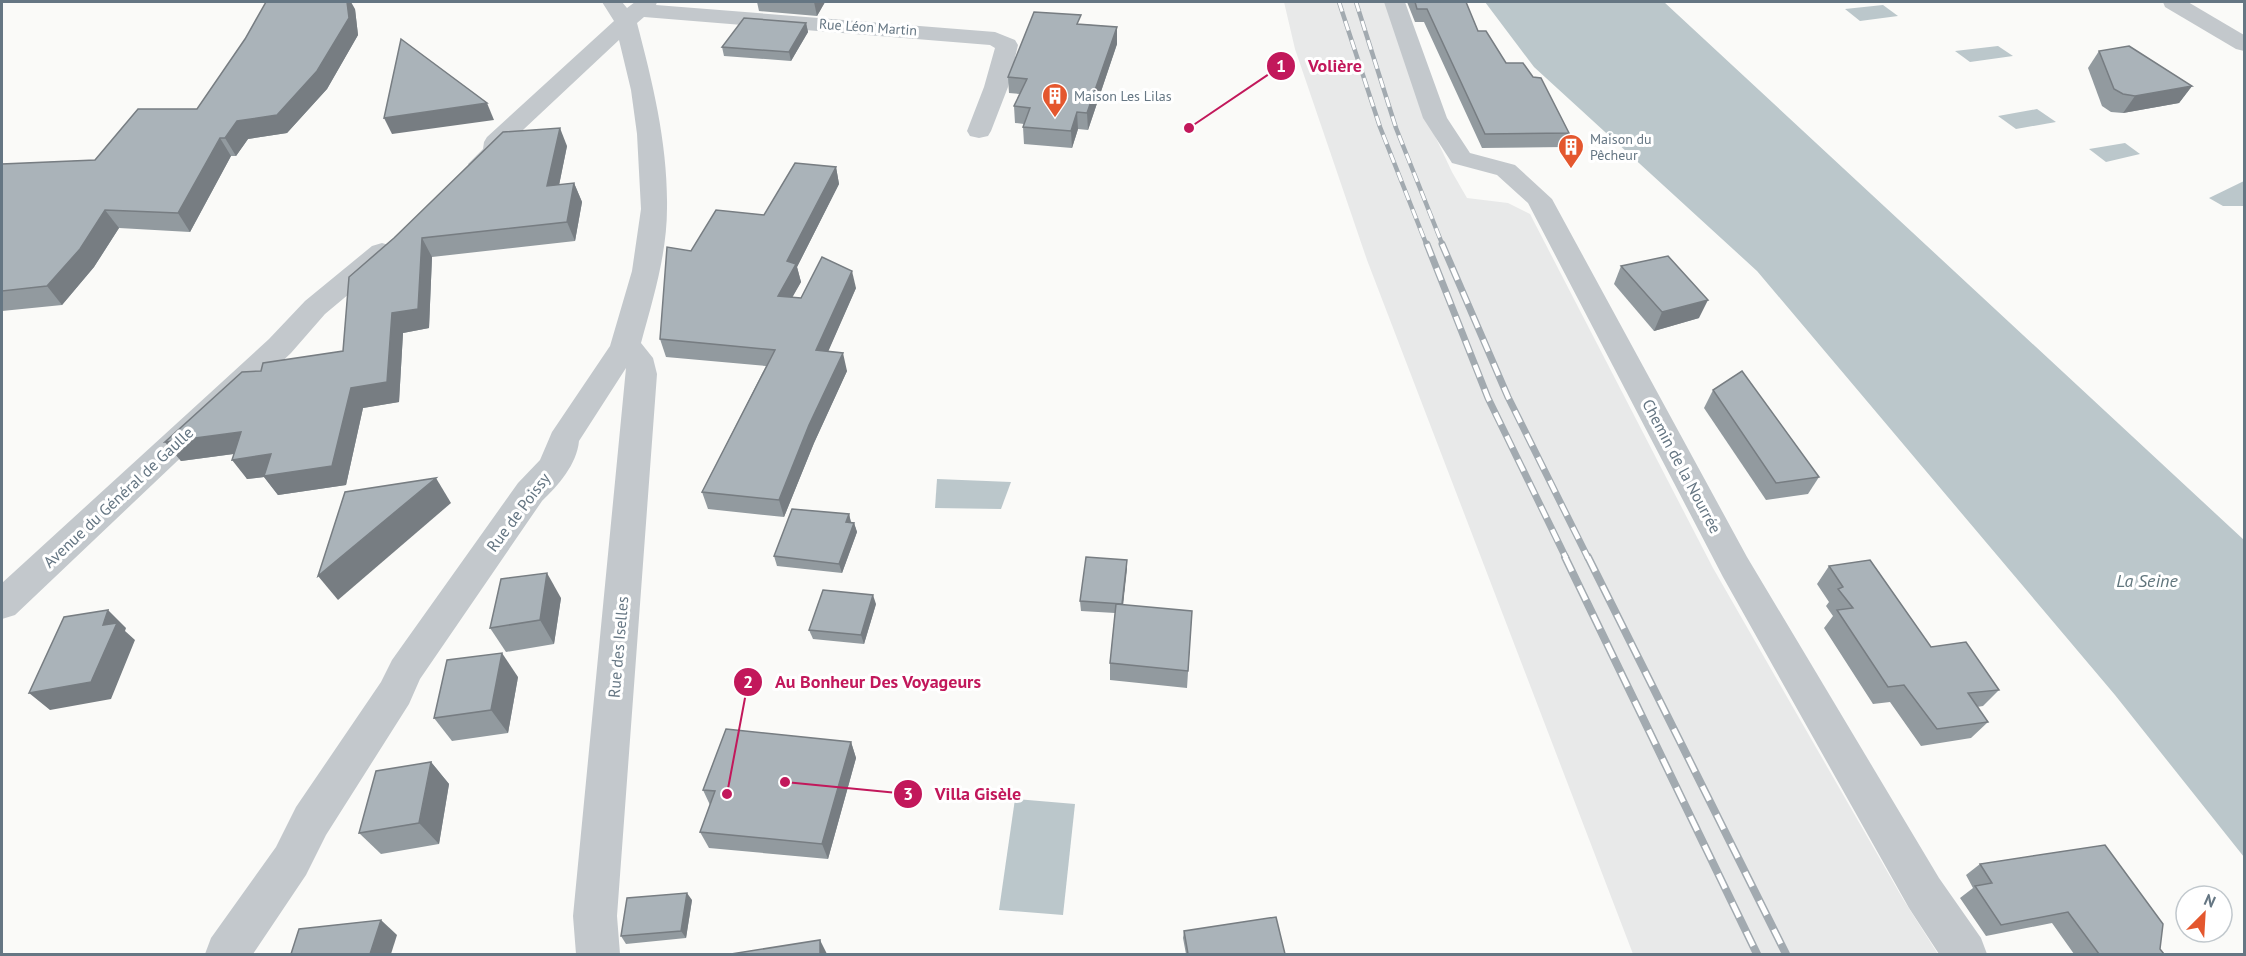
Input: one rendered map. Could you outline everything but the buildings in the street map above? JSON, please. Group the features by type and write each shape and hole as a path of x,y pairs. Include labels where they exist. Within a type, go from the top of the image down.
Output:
{"street":[{"path":"466,177 496,150 496,142 637,11 612,2"},
{"name":"Chemin de la Nourrée","path":"1394,2 1435,118 1461,158 1506,170 1539,199 1735,567 1924,893 1965,954"},
{"path":"2173,2 2244,44"},
{"name":"Rue Léon Martin","path":"637,11 995,39 1007,45 996,87 979,131"},
{"name":"Rue de Poissy","path":"227,954 291,861 311,821 396,692 405,671 530,492 540,483 563,449 563,440 625,347 646,271 654,209 637,11"},
{"name":"Avenue du Général de Gaulle","path":"2,605 280,346 289,333 397,238"},
{"name":"Rue des Iselles","path":"598,954 595,916 642,374 642,362 637,353 625,347"}],"shaded area":[{"path":"1284,2 1386,2 1435,136 1467,198 1508,203 1530,214 1713,568 1903,899 1938,954 1633,954 1367,260 1295,49"}],"water":[{"name":"La Seine","path":"1485,2 1664,2 2244,540 2244,857 2115,695 1757,271 1534,67"},
{"path":"1883,5 1898,16 1860,21 1845,9"},
{"path":"1998,46 2013,56 1970,62 1955,51"},
{"path":"2037,109 2056,122 2016,129 1998,116"},
{"path":"2125,143 2140,154 2106,162 2089,149"},
{"path":"2244,181 2244,206 2223,206 2209,198"},
{"path":"937,479 1011,482 1001,509 935,508"},
{"path":"1015,799 1075,804 1063,915 999,910"}],"railway":[{"path":"1339,2 1380,127 1427,246"},
{"path":"1356,2 1396,128 1443,246"},
{"path":"1427,244 1488,398 1566,558"},
{"path":"1442,244 1508,397 1588,558"},
{"path":"1565,557 1757,954"},
{"path":"1588,557 1786,954"}],"place":[{"name":"Maison Les Lilas","path":"1055,119"},
{"name":"Volière","path":"1189,128"},
{"name":"Maison du Pêcheur","path":"1571,170"},
{"name":"Villa Gisèle","path":"785,782"},
{"name":"Au Bonheur Des Voyageurs","path":"727,794"}]}
